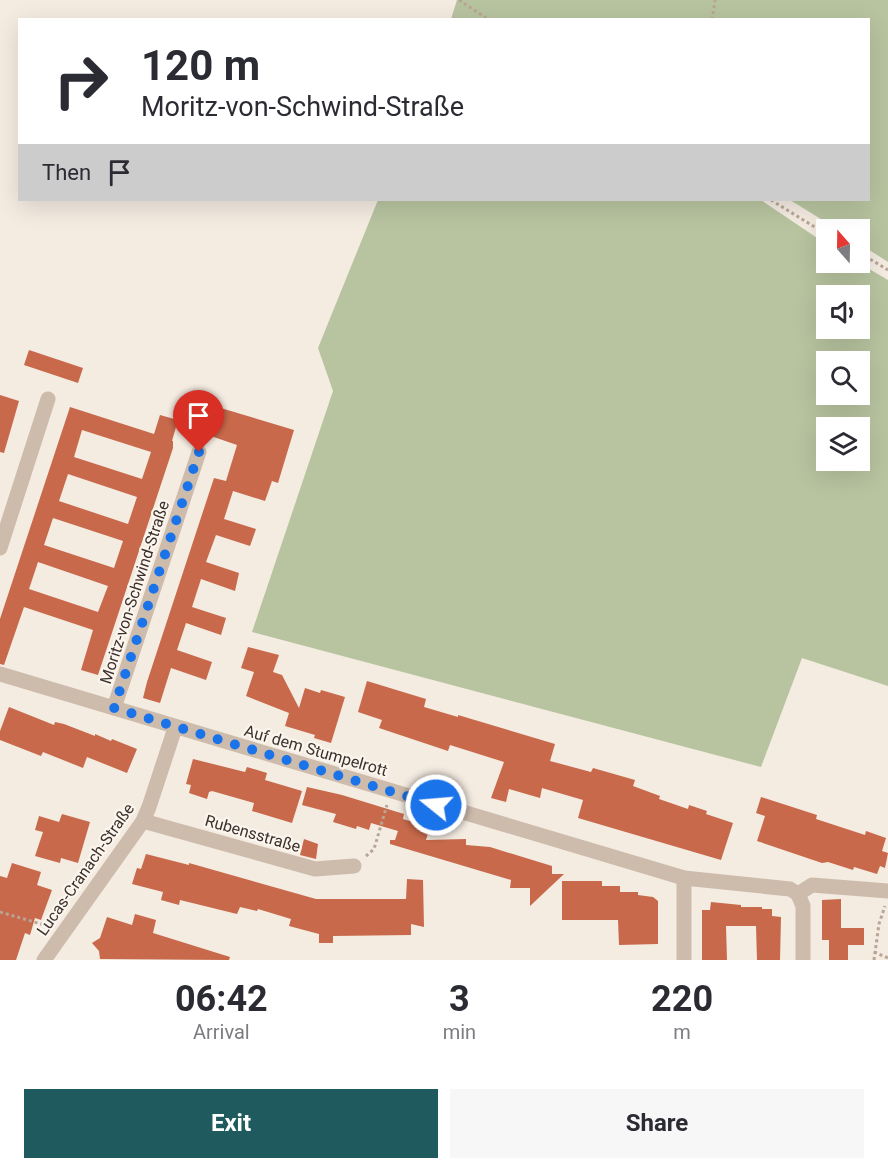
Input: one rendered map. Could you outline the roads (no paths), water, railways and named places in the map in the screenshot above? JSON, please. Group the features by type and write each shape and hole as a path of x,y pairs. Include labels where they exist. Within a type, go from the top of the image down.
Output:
{"street":[{"path":"0,548 48,399"},
{"name":"Moritz-von-Schwind-Straße","path":"114,708 199,452"},
{"name":"Auf dem Stumpelrott","path":"0,674 684,878 790,889 798,894"},
{"name":"Lucas-Cranach-Straße","path":"44,960 143,821 175,728"},
{"name":"Rubensstraße","path":"143,821 315,869 354,866"},
{"path":"684,878 684,960"},
{"path":"803,960 803,906 798,894 812,885 888,891"}]}
